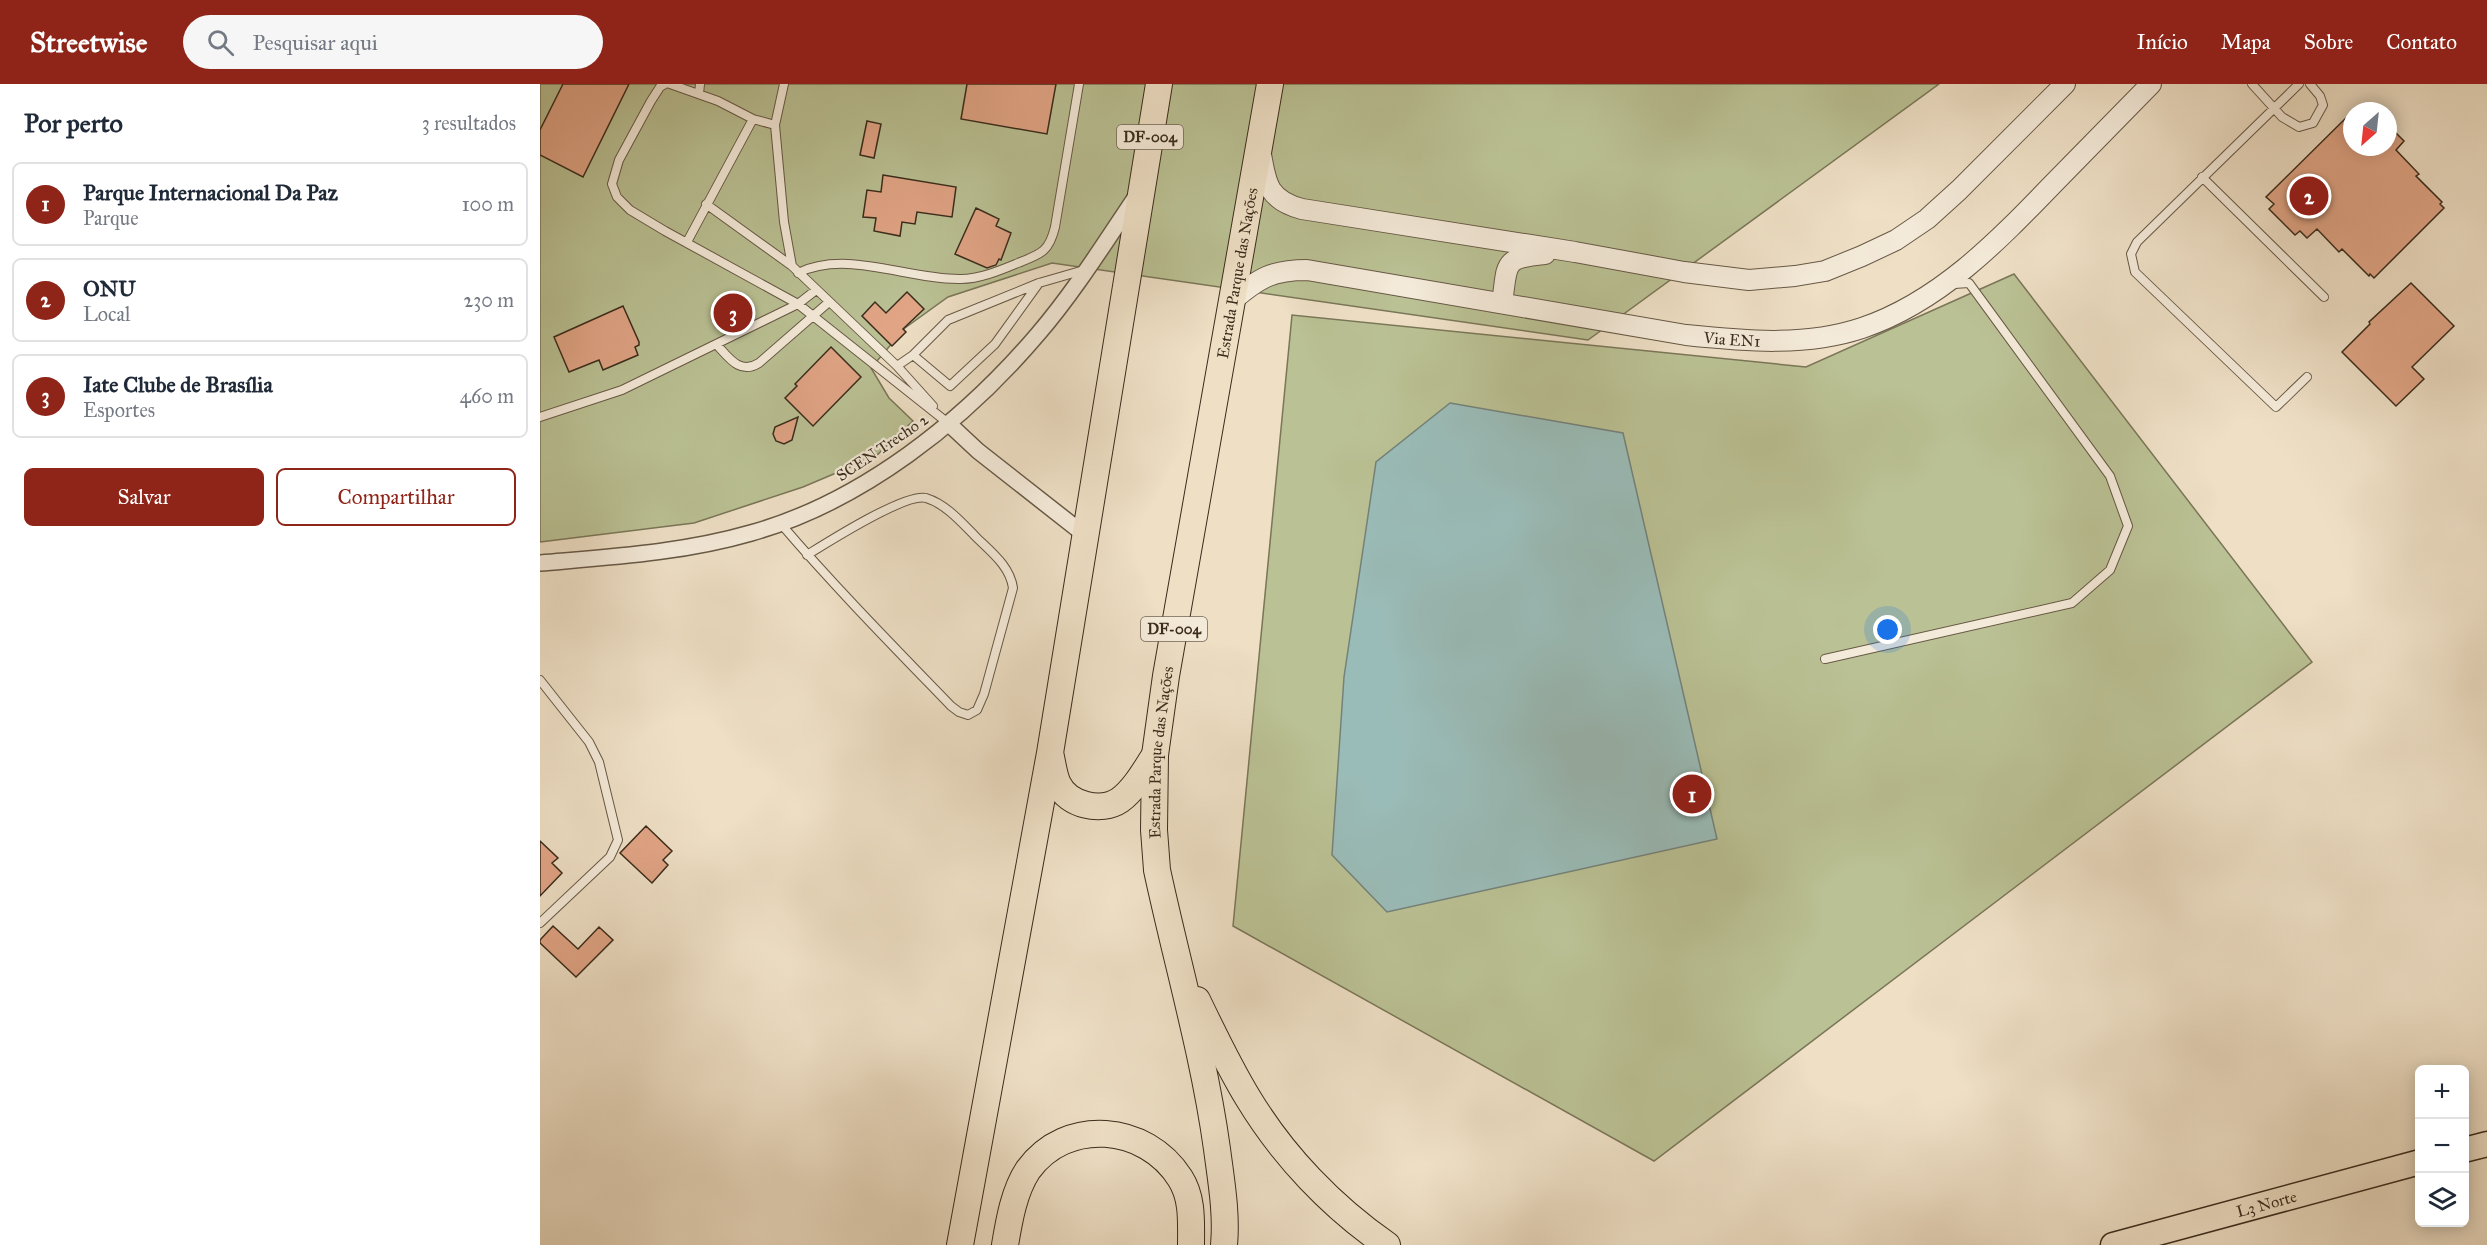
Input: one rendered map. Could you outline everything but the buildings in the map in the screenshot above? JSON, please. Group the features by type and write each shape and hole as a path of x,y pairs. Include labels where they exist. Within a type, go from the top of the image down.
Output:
{"highway":[{"name":"DF-004","path":"960,1245 1050,753 1159,84"},
{"name":"Estrada Parque das Nações","path":"1224,1245 1226,1232 1222,1187 1211,1107 1157,870 1154,830 1155,755 1166,676 1270,84"},
{"path":"1050,753 1060,788 1077,801 1098,806 1112,804 1125,795 1155,755"},
{"path":"1177,960 1249,1100 1290,1157 1360,1226 1387,1245"},
{"path":"1005,1245 1015,1201 1028,1171 1054,1146 1083,1134 1118,1133 1147,1146 1180,1177 1187,1192 1191,1211 1191,1245"}],"main road":[{"path":"2469,1149 2487,1144"},
{"name":"L3 Norte","path":"2113,1245 2415,1163"}],"street":[{"path":"1260,145 1264,173 1272,193 1278,199 1294,207 1575,252 1684,272 1749,280 1825,271 1896,240 1927,219 1959,190 2065,84"},
{"name":"Via EN1","path":"1233,300 1251,285 1273,273 1297,270 1686,335 1767,341 1803,340 1862,328 1920,301 1943,286 2002,236 2151,84"},
{"name":"SCEN Trecho 2","path":"540,563 687,548 750,534 781,524 843,495 878,475 948,423 1008,367 1037,335 1087,269 1141,189"},
{"path":"1502,303 1508,266 1512,260 1519,256 1575,252"},
{"path":"948,423 978,451 1085,536"}],"lane":[{"path":"665,84 660,87 651,101 620,160 612,184 617,197 630,210 798,304 948,423"},
{"path":"670,84 699,93 753,119 775,125"},
{"path":"699,93 700,84"},
{"path":"784,84 775,125 784,222 795,269"},
{"path":"795,269 833,263 913,275 966,279 1010,267 1044,252 1051,243 1055,227 1079,84"},
{"path":"2252,84 2282,117 2299,126 2313,123 2322,105 2320,96 2310,84"},
{"path":"2299,84 2202,177 2138,242 2131,254 2135,272 2276,407 2307,377"},
{"path":"687,242 753,119"},
{"path":"2202,177 2324,297"},
{"path":"706,204 795,269 897,366 948,423"},
{"path":"897,366 913,355 948,320 1039,283 1087,269"},
{"path":"913,355 950,386 995,344 1039,283"},
{"path":"1825,659 2072,603 2110,570 2128,526 2110,476 1969,283 1943,286"},
{"path":"540,417 622,390 798,304 816,290"},
{"path":"717,345 738,366 749,368 759,363 829,302"},
{"path":"781,524 807,555 834,586 951,706 968,715 977,710 984,694 1011,600 1012,583 1009,572 954,516 934,501 918,497 887,510 807,555"},
{"path":"540,680 589,742 599,762 618,840 610,857 540,923"}],"green space":[{"path":"540,84 1939,84 1588,340 1052,263 948,297 905,328 871,368 889,398 913,421 876,456 803,487 694,523 540,542"},
{"path":"2014,274 2312,662 1654,1161 1233,926 1292,315 1806,367"}],"water":[{"path":"1450,403 1623,433 1717,839 1387,912 1332,855 1344,677 1376,462"}],"place":[{"name":"ONU","path":"2309,196"},
{"name":"Iate Clube de Brasília","path":"733,313"},
{"name":"Parque Internacional Da Paz","path":"1692,794"}]}
